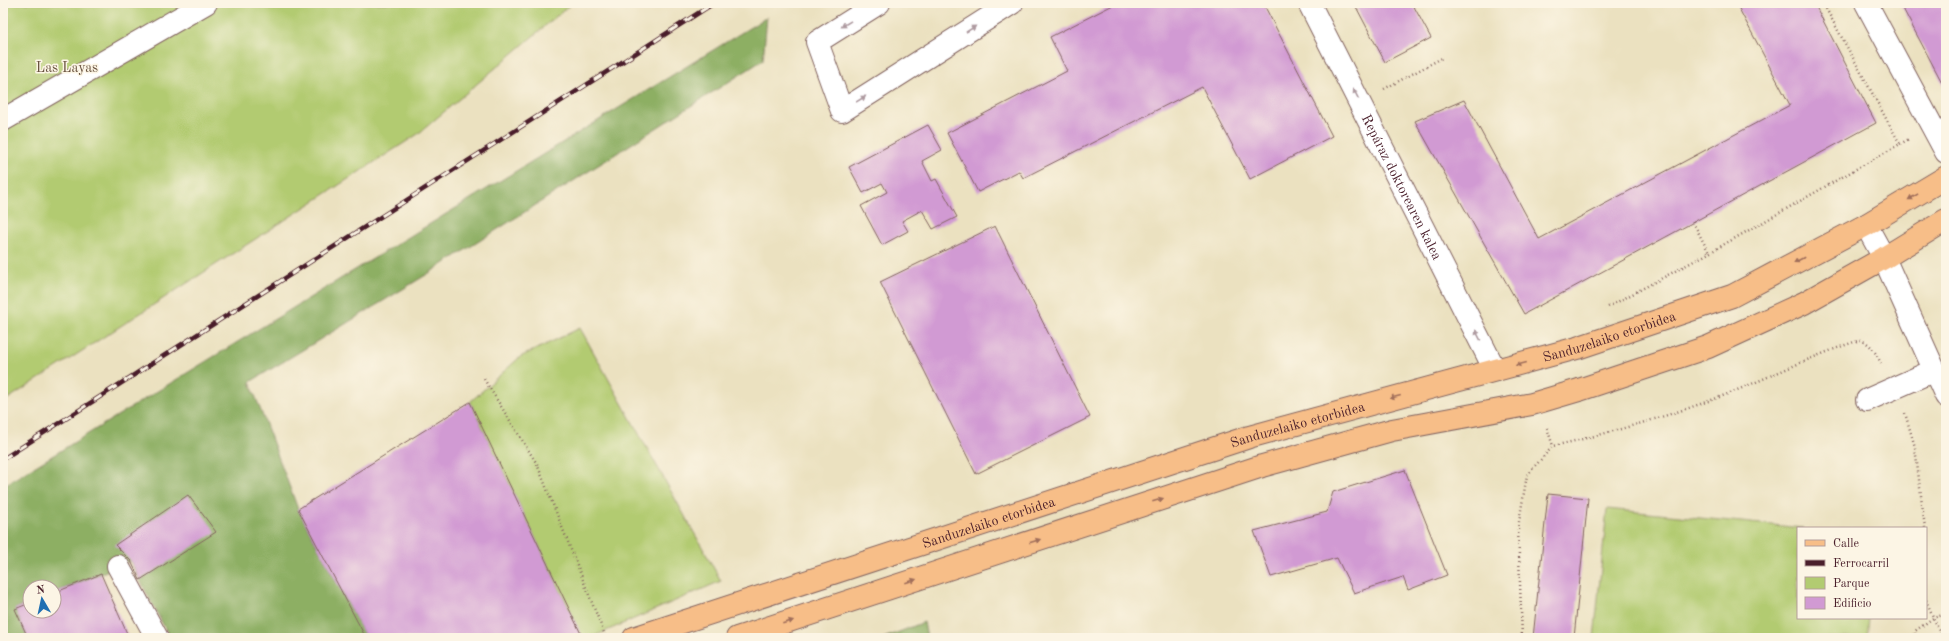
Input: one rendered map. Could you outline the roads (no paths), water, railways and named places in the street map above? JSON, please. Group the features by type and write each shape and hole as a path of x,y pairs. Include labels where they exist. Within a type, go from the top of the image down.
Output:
{"main road":[{"name":"Sanduzelaiko etorbidea","path":"634,638 1249,437 1577,348 1732,296 1866,225 1946,177"},
{"path":"737,638 1262,466 1392,430 1532,404 1708,347 1804,303 1884,258 1946,220"}],"street":[{"path":"3,120 206,3"},
{"path":"879,3 818,42 842,111 1012,3"},
{"name":"Repáraz doktorearen kalea","path":"1309,3 1495,370"},
{"path":"1866,3 1946,152"},
{"path":"1866,225 1884,258 1946,396"},
{"path":"1867,400 1935,370"},
{"path":"118,566 157,638"}],"railway":[{"path":"3,459 714,3"}],"park label":[{"name":"Las Layas","path":"67,67"}]}
